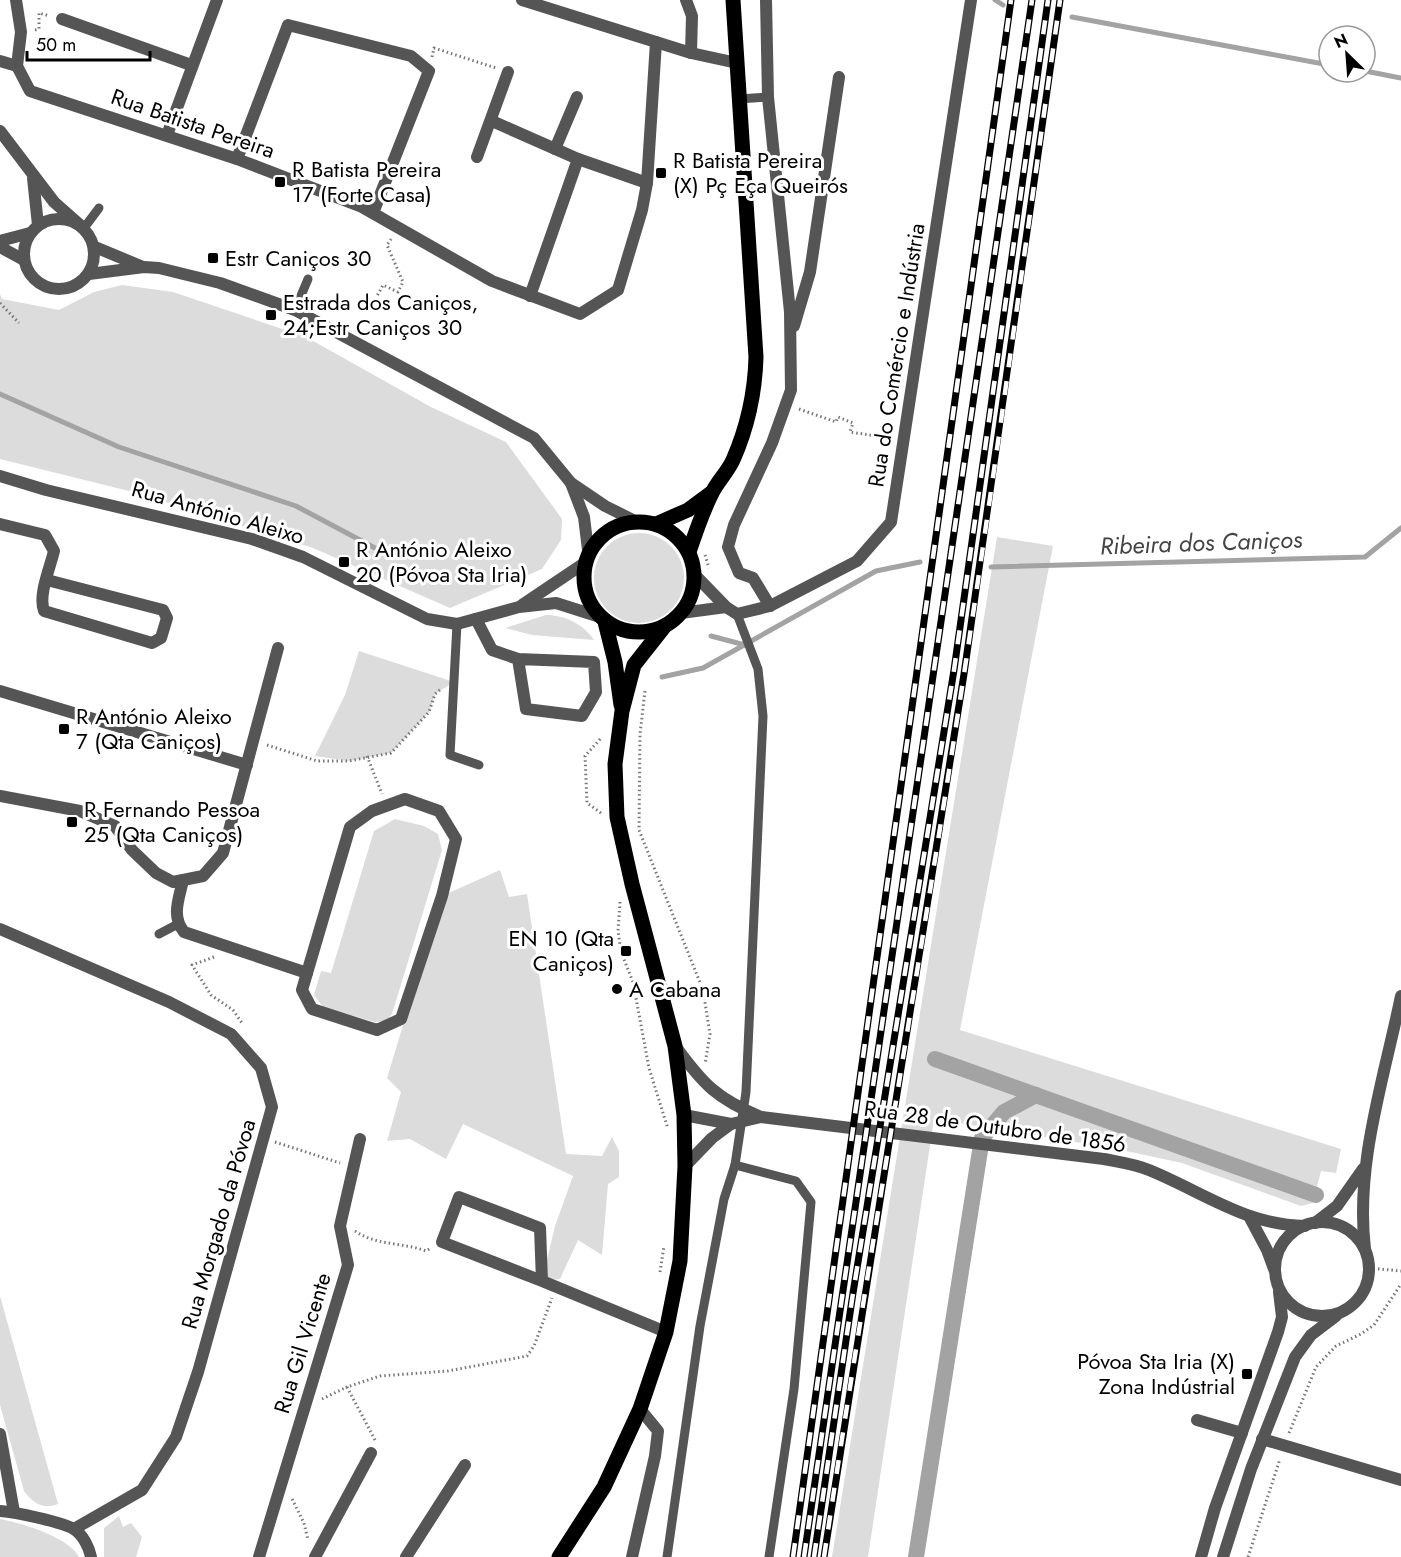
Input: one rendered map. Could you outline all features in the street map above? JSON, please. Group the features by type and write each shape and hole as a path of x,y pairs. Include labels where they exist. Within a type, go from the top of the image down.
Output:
{"main road":[{"path":"689,552 713,491 731,463 742,439 756,386 733,0"},
{"path":"656,524 688,510 713,491"},
{"path":"559,1557 604,1487 640,1409 666,1332 680,1261 685,1166 684,1114 675,1046 617,817 615,764 622,711 634,665 664,627 681,614 692,595 694,574 689,552 676,534 656,524 635,521 614,527 587,556 583,581 589,602 603,620 615,662 622,711"},
{"path":"603,620 621,630 643,633 664,627"}],"street":[{"path":"0,61 17,66 21,32 16,0"},
{"path":"167,135 191,65 217,0"},
{"path":"522,0 691,53 737,63"},
{"path":"686,0 692,16 691,53"},
{"path":"766,0 768,97 790,339 791,390 772,443 736,516 728,547 739,573 753,578 770,606"},
{"name":"Rua do Comércio e Indústria","path":"681,614 770,606 857,561 891,522 971,0"},
{"path":"62,19 191,65"},
{"path":"237,159 288,25 411,56 429,71 373,213"},
{"name":"Rua Batista Pereira","path":"17,66 30,91 237,159 373,213 492,281 580,314 618,290 642,210 647,183 657,42"},
{"path":"477,157 508,72"},
{"path":"790,339 810,272 839,77"},
{"path":"555,149 576,97"},
{"path":"492,121 578,159 647,183"},
{"path":"0,131 54,202 82,226 94,248 95,257 89,274"},
{"path":"530,296 578,159"},
{"path":"24,260 26,242 34,229 33,177"},
{"path":"0,241 59,218 82,226"},
{"path":"0,247 24,260 36,281 46,287 70,288 89,274 144,267"},
{"path":"94,248 144,267 220,283 295,310 534,438 571,483 605,506 635,521"},
{"name":"Rua António Aleixo","path":"0,476 46,490 252,539 303,557 427,619 457,624 519,607 556,603 603,620"},
{"path":"571,483 584,517 587,556"},
{"path":"0,524 45,535 54,551 41,604 44,611 152,643 161,638 167,618 163,610 47,580"},
{"name":"Rua António Aleixo","path":"519,607 587,556"},
{"path":"694,574 731,610"},
{"path":"476,619 492,650 518,659 594,662 596,692 582,716 526,709 518,659"},
{"path":"0,796 80,811 115,826 132,850 156,873 173,882 203,876 223,853 278,648"},
{"path":"0,691 247,765"},
{"path":"405,799 439,812 456,839 442,897 400,1019 377,1030 312,1009 302,990 350,827 386,804 405,799"},
{"path":"183,880 176,913 178,924 184,932 307,973"},
{"name":"Rua Morgado da Póvoa","path":"0,929 169,1002 231,1034 261,1068 272,1107 198,1372 177,1437 142,1490 74,1529"},
{"path":"1223,1557 1262,1439 1301,1346 1320,1327 1349,1308 1363,1293 1369,1268 1362,1202 1366,1165 1401,996"},
{"name":"Rua 28 de Outubro de 1856","path":"675,1046 697,1076 718,1095 729,1104 760,1117 1104,1159 1146,1169 1250,1218 1286,1226 1310,1224"},
{"name":"Rua 28 de Outubro de 1856","path":"684,1114 715,1123 731,1124 760,1117"},
{"name":"Rua 28 de Outubro de 1856","path":"685,1166 711,1138 731,1124"},
{"name":"Rua Gil Vicente","path":"260,1557 348,1265 340,1226 360,1139"},
{"path":"1201,1557 1215,1508 1282,1317 1276,1277 1282,1244 1337,1206 1366,1165"},
{"path":"542,1281 540,1228 459,1197 442,1242 666,1332"},
{"path":"1250,1218 1267,1250 1287,1301 1306,1314 1328,1316 1349,1308"},
{"path":"1310,1224 1336,1224 1346,1228 1366,1252"},
{"path":"632,1557 655,1456 658,1431 640,1409"},
{"path":"1197,1420 1242,1433"},
{"path":"0,1434 14,1512"},
{"path":"1262,1439 1401,1480"},
{"path":"313,1553 371,1453"},
{"path":"406,1557 465,1465"},
{"path":"0,1511 14,1512 74,1529 88,1546 91,1557"}],"lane":[{"path":"739,99 768,97"},
{"path":"82,226 99,208"},
{"path":"295,310 308,279"},
{"path":"667,1557 700,1326 724,1199 735,1165 746,1092 763,716 758,669 753,650 747,635 731,610"},
{"path":"457,624 450,755 479,765"},
{"path":"159,934 178,924"},
{"path":"735,1165 796,1181 811,1202 794,1389 769,1557"}],"path":[{"path":"21,32 39,29 39,13 47,15"},
{"path":"429,71 434,48 508,72"},
{"path":"369,311 383,285 398,292 403,282 387,245"},
{"path":"0,303 19,323"},
{"path":"786,403 836,422 838,417 853,423 850,432 875,436"},
{"path":"705,548 710,571 707,586"},
{"path":"254,740 318,761 349,761 391,753 429,712 435,694 447,684"},
{"path":"646,684 640,734 639,830 703,990"},
{"path":"367,756 386,804"},
{"path":"229,947 222,954 192,965 211,995 233,1010 243,1026"},
{"path":"658,1098 670,1135"},
{"path":"263,1138 353,1167"},
{"path":"340,1226 349,1227 381,1243 410,1245 426,1251 442,1242"},
{"path":"659,1281 665,1235"},
{"path":"1369,1268 1401,1271"},
{"path":"1248,1557 1285,1445 1316,1367 1336,1346 1361,1334 1374,1324 1401,1284"},
{"path":"306,1405 380,1376 448,1371 527,1356 534,1346 557,1287"},
{"path":"347,1387 375,1437 371,1453"},
{"path":"283,1482 304,1523 313,1553"}],"shaded area":[{"path":"122,285 173,292 306,337 431,407 506,442 562,519 561,540 542,569 450,608 313,548 133,492 0,459 0,294 2,299 59,310 94,292"},
{"path":"639,533 656,537 671,546 680,561 684,578 680,595 671,610 656,619 639,623 622,619 607,610 598,595 594,578 598,561 607,546 622,537"},
{"path":"997,537 1053,546 960,1030 1341,1149 1336,1173 1321,1171 1313,1203 1301,1206 1182,1163 1112,1148 934,1119 868,1557 832,1557"},
{"path":"546,615 573,622 585,629 594,640 532,635 505,628"},
{"path":"359,651 454,682 435,694 429,712 391,753 349,761 315,756 345,695"},
{"path":"395,819 424,826 438,834 442,850 392,1014 387,1021 375,1022 323,1007 314,995 321,971 331,973 374,831"},
{"path":"500,870 509,897 527,894 566,1154 602,1156 612,1137 619,1151 619,1177 608,1184 602,1255 578,1240 560,1279 542,1281 555,1226 573,1176 463,1124 446,1159 410,1139 387,1141 401,1092 387,1078 442,896"},
{"path":"0,1296 58,1504 53,1506 39,1504 24,1491 0,1405"},
{"path":"119,1516 123,1527 131,1523 142,1537 136,1557 104,1557 104,1528"},
{"path":"0,1519 55,1537 79,1557 0,1557"}],"waterway":[{"path":"995,0 1003,5"},
{"path":"1072,17 1317,63"},
{"path":"1377,73 1401,78"},
{"path":"0,394 119,447 296,506 392,557"},
{"name":"Ribeira dos Caniços","path":"991,567 1365,557 1401,528"},
{"name":"Ribeira dos Caniços","path":"662,677 703,668 876,571 920,562"},
{"path":"711,636 745,645"},
{"path":"935,1059 1316,1195"},
{"path":"916,1557 982,1138 1004,1112 1036,1095"}],"railway":[{"path":"793,1557 1011,0"},
{"path":"804,1557 1032,0"},
{"path":"814,1557 853,1293 954,670 1048,0"},
{"path":"824,1557 964,674 1060,0"}],"place":[{"name":"R Batista Pereira (X) Pç Eça Queirós","path":"661,173"},
{"name":"R Batista Pereira 17 (Forte Casa)","path":"280,182"},
{"name":"Estr Caniços 30","path":"213,258"},
{"name":"Estrada dos Caniços, 24;Estr Caniços 30","path":"271,315"},
{"name":"R António Aleixo 20 (Póvoa Sta Iria)","path":"344,562"},
{"name":"R António Aleixo 7 (Qta Caniços)","path":"64,729"},
{"name":"R Fernando Pessoa 25 (Qta Caniços)","path":"72,822"},
{"name":"EN 10 (Qta Caniços)","path":"626,951"},
{"name":"A Cabana","path":"617,989"},
{"name":"Póvoa Sta Iria (X) Zona Indústrial","path":"1247,1374"}]}
